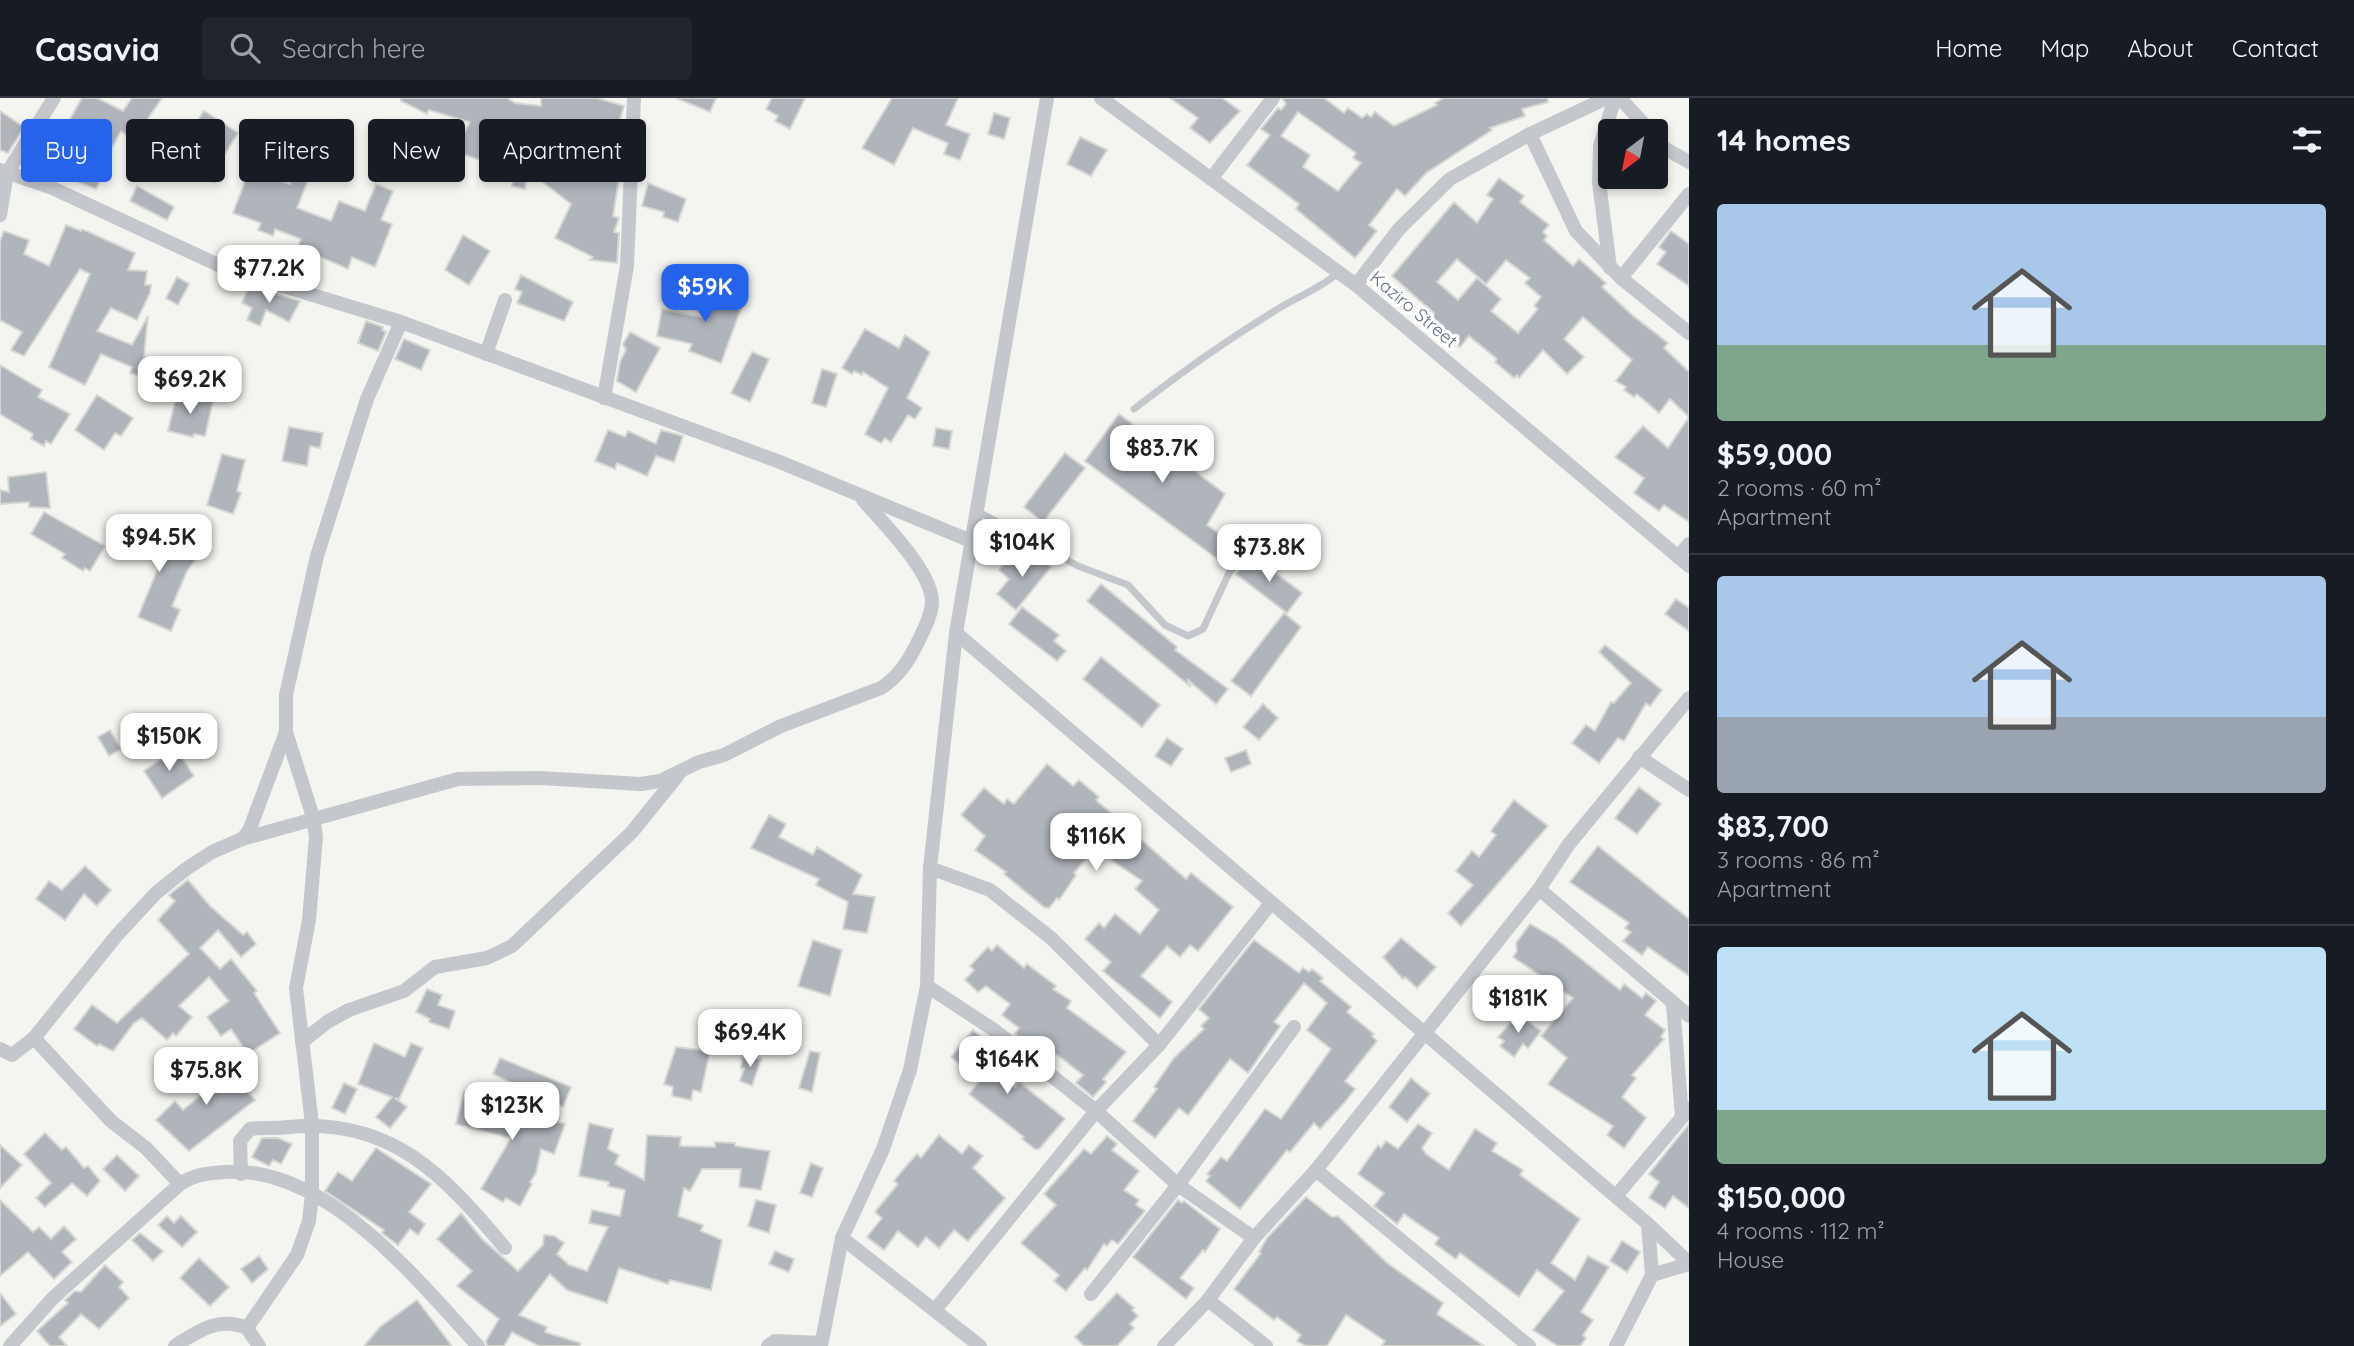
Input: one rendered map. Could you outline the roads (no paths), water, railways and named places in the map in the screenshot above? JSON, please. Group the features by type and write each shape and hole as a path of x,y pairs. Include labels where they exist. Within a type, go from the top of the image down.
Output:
{"street":[{"path":"0,215 4,172 54,98"},
{"path":"604,398 628,256 634,98"},
{"path":"768,1346 775,1341 821,1344 842,1238 883,1149 910,1070 927,986 930,868 956,633 1047,98"},
{"name":"Kaziro Street","path":"1101,98 1356,285 1683,561"},
{"path":"1211,179 1273,98"},
{"path":"1356,285 1399,229 1450,179 1530,134 1607,98"},
{"path":"1615,98 1600,146 1599,182 1615,273"},
{"path":"1620,98 1639,119"},
{"path":"1530,134 1576,231 1615,273 1689,333"},
{"path":"1668,150 1689,162"},
{"path":"4,172 50,187 227,269 401,322 779,462 971,541"},
{"path":"1615,273 1689,194"},
{"path":"486,354 505,300"},
{"path":"247,1328 297,1255 309,1221 313,1195 312,1124 296,988 309,920 316,837 313,817 286,732 286,695 317,556 367,399 401,322"},
{"path":"0,1049 12,1055 19,1053 34,1038 117,935 156,893 212,852 242,839 313,817 458,779 540,778 641,784 679,774 781,726 864,697 894,679 909,661 932,602 925,579 898,540 861,498"},
{"path":"1683,561 1689,544"},
{"path":"956,633 1616,1196 1689,1263 1652,1275"},
{"path":"1164,1346 1208,1300 1254,1238 1316,1170 1539,889 1569,844 1689,698"},
{"path":"242,839 254,822 286,732"},
{"path":"1639,757 1689,790"},
{"path":"302,1042 327,1022 349,1010 404,991 435,967 487,958 512,946 632,832 679,774"},
{"path":"930,868 990,890 1051,937 1159,1045"},
{"path":"1539,889 1689,1016"},
{"path":"935,1310 1096,1111 1159,1045 1271,902"},
{"path":"927,986 994,1030 1096,1111 1178,1185 1254,1238"},
{"path":"1616,1196 1686,1113 1673,1004"},
{"path":"1091,1294 1178,1185 1294,1027"},
{"path":"34,1038 111,1121 146,1148 180,1184"},
{"path":"241,1172 240,1141 250,1129 312,1124 348,1128 381,1139 418,1159 463,1198 505,1248"},
{"path":"1316,1170 1529,1346"},
{"path":"10,1346 53,1298 180,1184 197,1175 241,1172 265,1173 313,1195 369,1233 412,1272 478,1346"},
{"path":"1616,1346 1652,1275 1648,1224"},
{"path":"842,1238 980,1346"},
{"path":"1208,1300 1266,1346"},
{"path":"175,1346 213,1324 224,1322 247,1328 259,1346"}],"lane":[{"path":"1134,410 1194,362 1277,309 1316,291 1339,273"},
{"path":"976,510 1078,566 1128,585 1165,625 1188,636 1203,629 1229,573 1261,535"}]}
